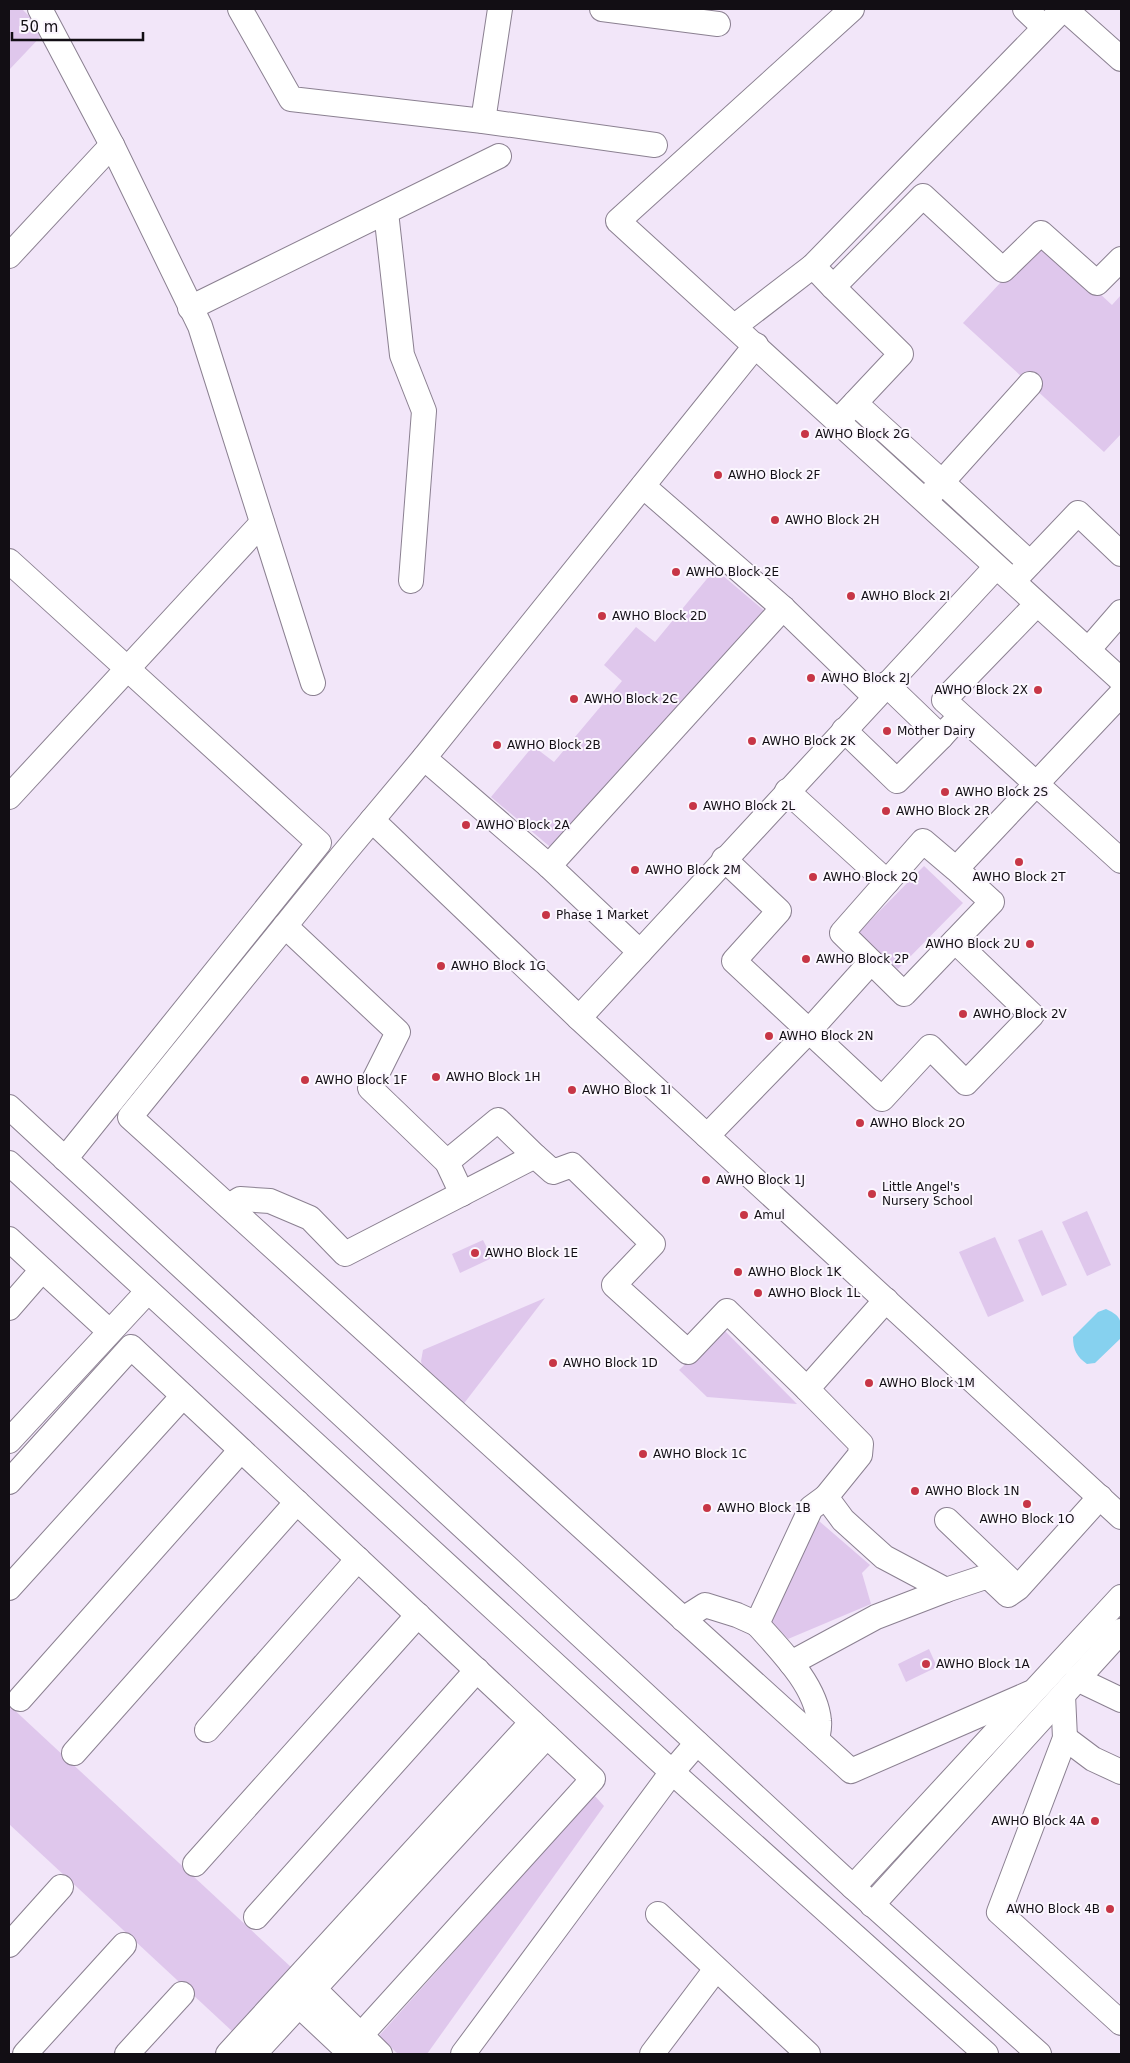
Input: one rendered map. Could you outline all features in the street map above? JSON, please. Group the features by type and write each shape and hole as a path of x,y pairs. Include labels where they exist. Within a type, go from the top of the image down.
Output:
{"street":[{"path":"40,9 112,145 200,326 313,683"},
{"path":"240,9 290,99 483,121 655,145"},
{"path":"483,121 500,9"},
{"path":"602,9 718,24"},
{"path":"852,9 618,221 1121,680"},
{"path":"1025,9 1044,27"},
{"path":"735,326 813,266 1044,27 1064,9 1121,60"},
{"path":"9,256 112,145"},
{"path":"190,308 499,156"},
{"path":"833,287 923,196 1003,270 1041,233 1097,283 1121,259"},
{"path":"386,212 402,355 424,411 411,581"},
{"path":"813,266 901,354 838,421"},
{"path":"756,345 424,758 130,1117 851,1771 1030,1694"},
{"path":"924,501 1030,384"},
{"path":"855,403 1030,563"},
{"path":"644,486 881,691 941,737"},
{"path":"578,1018 881,691 1004,574 1030,563 1078,513 1121,554"},
{"path":"9,797 262,523"},
{"path":"9,561 319,843 65,1159"},
{"path":"1037,604 944,700 1034,784 1121,861"},
{"path":"549,866 783,608"},
{"path":"1088,650 1121,612"},
{"path":"956,869 1034,784 1121,694"},
{"path":"844,730 897,781 960,716"},
{"path":"424,758 549,866 640,952"},
{"path":"787,791 886,882"},
{"path":"372,820 578,1018 1121,1517"},
{"path":"923,841 992,902 904,994 842,933 886,882 923,841"},
{"path":"724,859 779,911 734,961 882,1099 930,1048 966,1083 1032,1014 955,941"},
{"path":"285,926 398,1032 370,1088 447,1162 462,1194"},
{"path":"707,1136 809,1031 871,962"},
{"path":"9,1107 872,1905 1039,2054"},
{"path":"447,1162 498,1120 553,1172 572,1165 653,1244 614,1285 688,1352 727,1311 861,1444 860,1455 826,1497 811,1508 757,1624"},
{"path":"228,1206 240,1199 270,1201 310,1218 345,1254 535,1156"},
{"path":"9,1163 672,1772 986,2054"},
{"path":"9,1240 109,1331"},
{"path":"9,1308 42,1270"},
{"path":"9,1441 148,1291"},
{"path":"807,1389 886,1300"},
{"path":"9,1482 131,1347 593,1779 356,2045"},
{"path":"9,1588 184,1396"},
{"path":"20,1699 241,1450"},
{"path":"826,1497 843,1520 884,1557 946,1590"},
{"path":"791,1663 876,1617 988,1576 1008,1595 1018,1588 1100,1497"},
{"path":"74,1753 297,1502"},
{"path":"947,1520 1018,1588"},
{"path":"207,1730 358,1559"},
{"path":"853,1887 1121,1597"},
{"path":"683,1619 705,1605 737,1615 757,1624 791,1663 813,1696 819,1721 817,1740"},
{"path":"195,1864 418,1615"},
{"path":"872,1905 1121,1631"},
{"path":"256,1917 476,1670"},
{"path":"1070,1687 1121,1700"},
{"path":"1070,1687 1065,1738 999,1912 1121,2023"},
{"path":"228,2054 300,1990 540,1729"},
{"path":"1065,1738 1093,1759 1121,1772"},
{"path":"463,2054 672,1772 697,1743"},
{"path":"9,1944 61,1888"},
{"path":"658,1914 808,2054"},
{"path":"25,2054 124,1945"},
{"path":"652,2054 716,1969"},
{"path":"300,1990 356,2045 380,2054"},
{"path":"254,2054 300,1990"},
{"path":"127,2054 182,1994"}],"shaded area":[{"path":"9,9 22,9 45,32 9,70"},
{"path":"1041,239 1112,305 1121,295 1121,434 1104,452 963,323"},
{"path":"715,569 767,613 555,851 491,797 533,746 554,762 622,681 604,665 636,627 655,642"},
{"path":"924,866 963,903 898,969 857,934"},
{"path":"1087,1211 1111,1265 1087,1276 1062,1222"},
{"path":"1042,1230 1067,1285 1042,1296 1018,1240"},
{"path":"995,1237 1024,1301 988,1317 959,1252"},
{"path":"483,1240 492,1258 460,1273 452,1254"},
{"path":"545,1298 462,1406 423,1370 421,1361 423,1350"},
{"path":"723,1329 797,1404 707,1397 679,1370"},
{"path":"819,1521 870,1565 862,1573 871,1604 788,1639 769,1619"},
{"path":"929,1649 937,1667 906,1682 898,1664"},
{"path":"9,1705 292,1968 233,2032 9,1824"},
{"path":"594,1795 604,1806 427,2054 398,2054 379,2036"}],"water":[{"path":"1106,1309 1120,1320 1121,1338 1095,1363 1087,1364 1076,1353 1073,1337 1098,1312"}],"place":[{"name":"AWHO Block 2G","path":"805,434"},
{"name":"AWHO Block 2F","path":"718,475"},
{"name":"AWHO Block 2H","path":"775,520"},
{"name":"AWHO Block 2E","path":"676,572"},
{"name":"AWHO Block 2I","path":"851,596"},
{"name":"AWHO Block 2D","path":"602,616"},
{"name":"AWHO Block 2J","path":"811,678"},
{"name":"AWHO Block 2X","path":"1038,690"},
{"name":"AWHO Block 2C","path":"574,699"},
{"name":"Mother Dairy","path":"887,731"},
{"name":"AWHO Block 2K","path":"752,741"},
{"name":"AWHO Block 2B","path":"497,745"},
{"name":"AWHO Block 2S","path":"945,792"},
{"name":"AWHO Block 2L","path":"693,806"},
{"name":"AWHO Block 2R","path":"886,811"},
{"name":"AWHO Block 2A","path":"466,825"},
{"name":"AWHO Block 2T","path":"1019,862"},
{"name":"AWHO Block 2M","path":"635,870"},
{"name":"AWHO Block 2Q","path":"813,877"},
{"name":"Phase 1 Market","path":"546,915"},
{"name":"AWHO Block 2U","path":"1030,944"},
{"name":"AWHO Block 2P","path":"806,959"},
{"name":"AWHO Block 1G","path":"441,966"},
{"name":"AWHO Block 2V","path":"963,1014"},
{"name":"AWHO Block 2N","path":"769,1036"},
{"name":"AWHO Block 1H","path":"436,1077"},
{"name":"AWHO Block 1F","path":"305,1080"},
{"name":"AWHO Block 1I","path":"572,1090"},
{"name":"AWHO Block 2O","path":"860,1123"},
{"name":"AWHO Block 1J","path":"706,1180"},
{"name":"Little Angel's Nursery School","path":"872,1194"},
{"name":"Amul","path":"744,1215"},
{"name":"AWHO Block 1E","path":"475,1253"},
{"name":"AWHO Block 1K","path":"738,1272"},
{"name":"AWHO Block 1L","path":"758,1293"},
{"name":"AWHO Block 1D","path":"553,1363"},
{"name":"AWHO Block 1M","path":"869,1383"},
{"name":"AWHO Block 1C","path":"643,1454"},
{"name":"AWHO Block 1N","path":"915,1491"},
{"name":"AWHO Block 1O","path":"1027,1504"},
{"name":"AWHO Block 1B","path":"707,1508"},
{"name":"AWHO Block 1A","path":"926,1664"},
{"name":"AWHO Block 4A","path":"1095,1821"},
{"name":"AWHO Block 4B","path":"1110,1909"}]}
